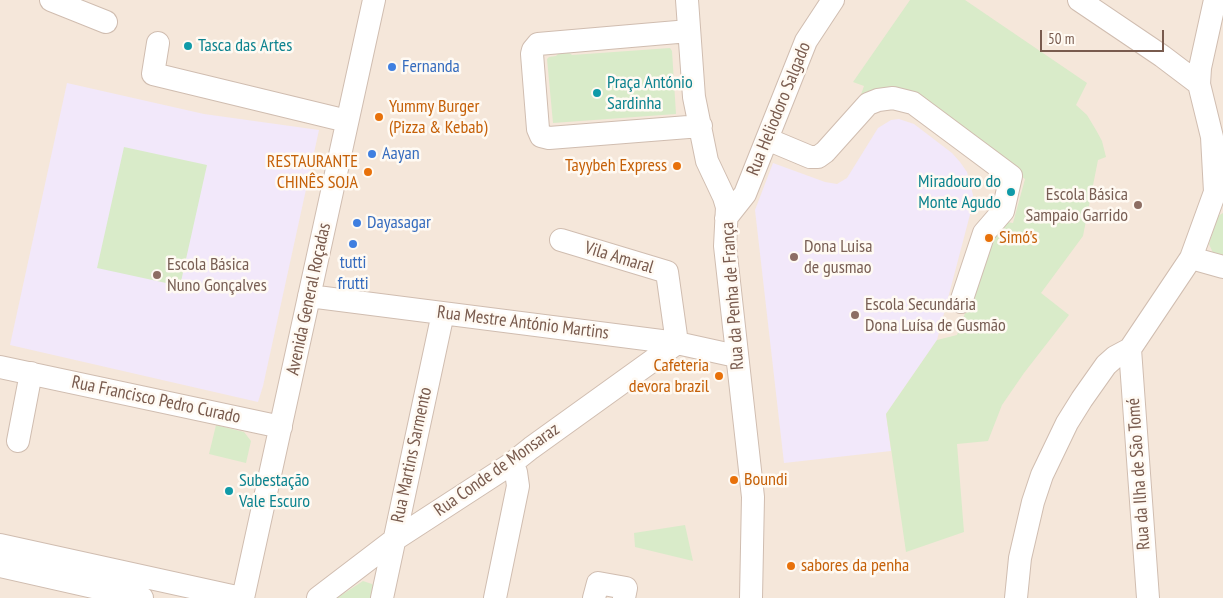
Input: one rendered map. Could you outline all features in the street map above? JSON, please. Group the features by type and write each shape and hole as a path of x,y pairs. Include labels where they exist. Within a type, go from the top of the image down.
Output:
{"street":[{"path":"51,0 106,22"},
{"name":"Avenida General Roçadas","path":"244,591 374,0"},
{"name":"Rua da Penha de França","path":"687,0 694,97 707,161 726,202 725,246 753,497 751,598"},
{"name":"Rua Heliodoro Salgado","path":"726,218 745,194 806,41 833,0"},
{"path":"1079,0 1162,56 1199,84"},
{"path":"1016,598 1020,558 1033,502 1054,449 1072,415 1098,375 1115,357 1130,349 1191,258 1219,193 1212,137 1199,84 1200,68 1215,0"},
{"path":"689,31 538,44 532,54 538,129 541,136 549,138 701,126"},
{"path":"158,43 153,74 348,121"},
{"path":"767,139 810,157 818,157 825,152 868,104 878,100 893,98 913,103 1011,176 1002,211 984,233 961,302"},
{"name":"Vila Amaral","path":"561,240 667,272 677,343"},
{"path":"1191,258 1223,267"},
{"name":"Rua Mestre António Martins","path":"309,296 677,343 736,356"},
{"name":"Rua Martins Sarmento","path":"382,598 443,313"},
{"name":"Rua Conde de Monsaraz","path":"318,598 394,540 511,464 530,448 677,343"},
{"name":"Rua da Ilha de São Tomé","path":"1130,349 1148,598"},
{"name":"Rua Francisco Pedro Curado","path":"0,367 281,426"},
{"path":"18,441 31,373"},
{"path":"495,598 518,486 516,472 511,464"},
{"path":"0,544 244,591"},
{"path":"0,566 142,598"},
{"path":"594,598 598,583 626,588 624,598"}],"shaded area":[{"path":"0,0 1223,0 1223,598 0,598"},
{"name":"Escola Básica Nuno Gonçalves","path":"67,83 204,114 319,130 258,402 10,345"},
{"name":"Escola Secundária Dona Luísa de Gusmão","path":"899,119 914,124 952,153 967,172 973,195 972,207 937,340 886,414 891,451 784,463 755,210 773,163 825,182 837,184 847,178 878,128 891,120"}],"green space":[{"path":"910,0 965,0 1087,83 1076,105 1087,115 1096,130 1102,141 1106,157 1098,160 1083,236 1041,293 1069,315 1002,405 988,441 957,444 964,532 906,552 886,414 937,340 957,335 999,221 1013,223 1025,179 908,94 859,100 864,86 853,82"},
{"path":"670,48 672,51 676,114 553,123 547,59 549,57 567,51 572,55"},
{"path":"124,147 207,165 180,286 97,268"},
{"path":"1223,213 1223,256 1213,253 1209,244 1218,216"},
{"path":"216,425 244,432 251,441 246,463 209,454"},
{"path":"685,525 693,561 635,547 634,533"},
{"path":"363,581 372,584 374,587 373,598 337,598"}],"place":[{"name":"Tasca das Artes","path":"188,46"},
{"name":"Fernanda","path":"392,67"},
{"name":"Praça António Sardinha","path":"597,93"},
{"name":"Yummy Burger (Pizza & Kebab)","path":"379,117"},
{"name":"Aayan","path":"372,154"},
{"name":"Tayybeh Express","path":"677,166"},
{"name":"RESTAURANTE CHINÊS SOJA","path":"368,172"},
{"name":"Miradouro do Monte Agudo","path":"1011,192"},
{"name":"Escola Básica Sampaio Garrido","path":"1138,205"},
{"name":"Dayasagar","path":"357,223"},
{"name":"Simó's","path":"989,238"},
{"name":"tutti frutti","path":"353,244"},
{"name":"Dona Luisa de gusmao","path":"794,257"},
{"name":"Escola Básica Nuno Gonçalves","path":"157,275"},
{"name":"Escola Secundária Dona Luísa de Gusmão","path":"855,315"},
{"name":"Cafeteria devora brazil","path":"719,376"},
{"name":"Boundi","path":"734,480"},
{"name":"Subestação Vale Escuro","path":"229,491"},
{"name":"sabores da penha","path":"791,566"}]}
